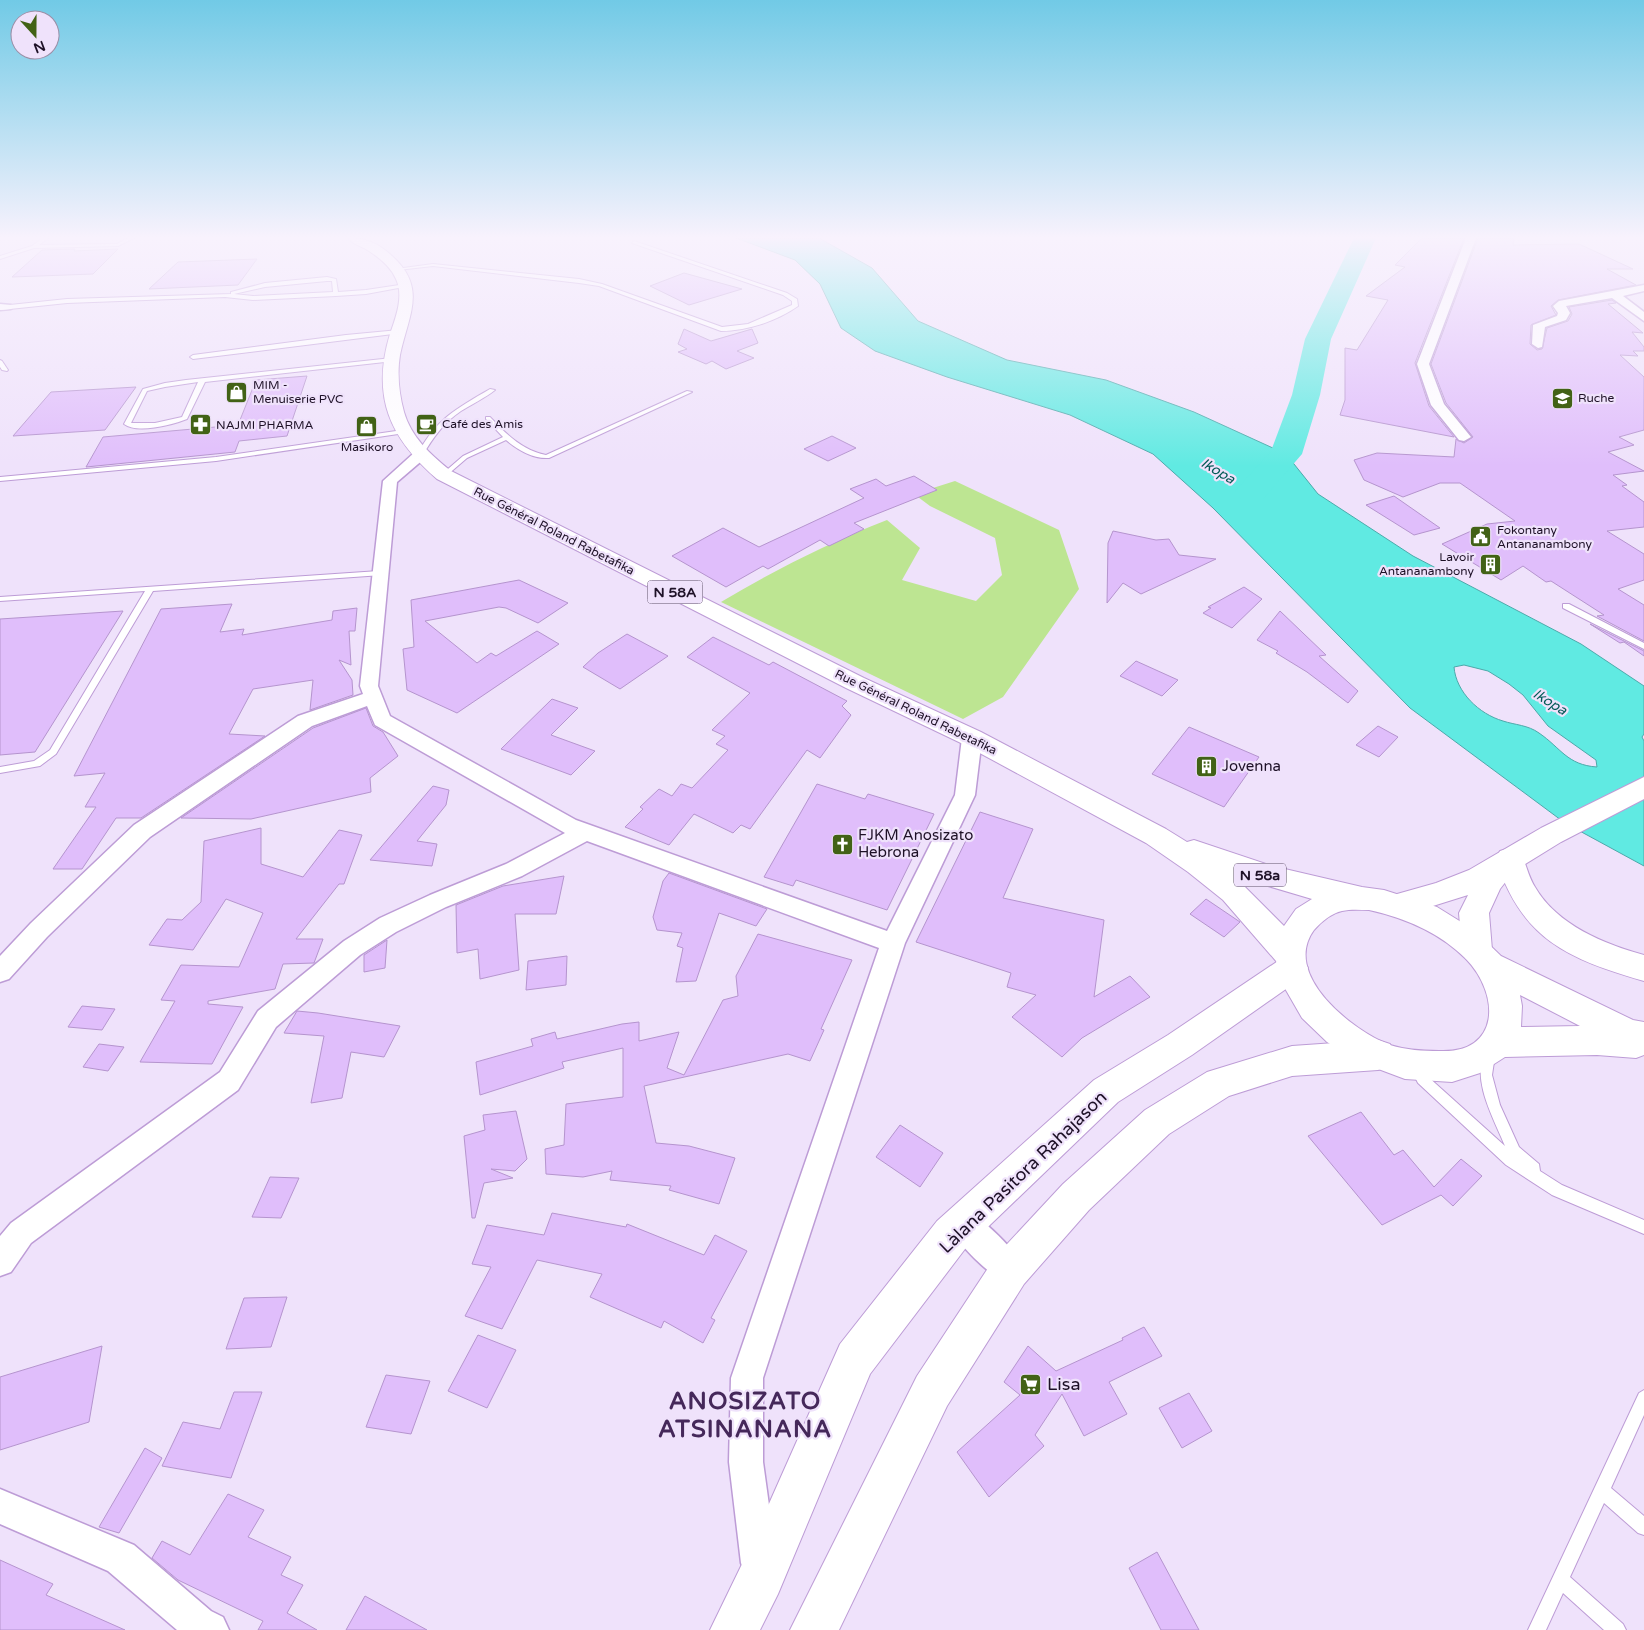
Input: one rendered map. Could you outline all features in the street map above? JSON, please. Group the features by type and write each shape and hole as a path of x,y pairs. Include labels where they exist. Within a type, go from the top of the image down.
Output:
{"main road":[{"name":"Rue Général Roland Rabetafika","path":"400,314 399,332 392,360 393,403 403,432 420,455 444,475 854,683 972,738 1156,836"},
{"path":"1401,904 1442,893 1479,878 1551,835 1644,787"},
{"name":"N 58a","path":"1156,836 1258,874 1313,888 1368,898"},
{"name":"N 58a","path":"1156,836 1198,864 1233,892 1263,923 1291,962"},
{"path":"1495,1047 1508,1019 1504,992 1483,958 1474,913 1488,883 1510,859"},
{"path":"1510,859 1524,896 1547,921 1579,944 1615,960 1644,968"},
{"path":"1644,1037 1627,1033 1483,958 1442,922 1401,904 1368,898 1337,900 1311,911 1295,930 1291,962 1308,1001 1338,1032 1378,1055 1415,1066 1458,1067 1495,1047 1597,1040 1644,1044"},
{"name":"Làlana Pasitora Rahajason","path":"734,1630 761,1577 855,1359 951,1235 1106,1091 1180,1045 1291,962"},
{"path":"814,1630 932,1391 1010,1270 1076,1197 1157,1122 1220,1083 1292,1061 1378,1055"}],"street":[{"path":"1441,314 1424,364 1438,405 1464,437"},
{"path":"1538,344 1539,325 1562,318 1564,314"},
{"path":"420,455 390,481 379,573 369,686 382,720 568,826 893,943"},
{"path":"0,972 40,930 142,831 305,721 373,698"},
{"path":"761,1577 746,1462 747,1378 893,943 965,795 972,738"},
{"path":"0,1261 21,1233 229,1081 267,1019 352,948 388,925 438,901 514,870 585,833"},
{"path":"964,1224 1010,1270"},
{"path":"0,1506 121,1558 198,1624 210,1630"}],"lane":[{"path":"680,314 721,329 734,330 747,328 777,314"},
{"path":"193,357 336,338 399,332"},
{"path":"202,381 185,418 172,423 135,427 128,424 145,390 154,386 392,360"},
{"path":"0,362 5,370"},
{"path":"420,455 429,436 437,426 492,390"},
{"path":"488,418 505,438 539,456 554,455 689,392"},
{"path":"0,479 216,459 403,432"},
{"path":"444,475 465,457 505,438"},
{"path":"0,599 379,573"},
{"path":"0,770 37,764 53,752 150,588"},
{"path":"1566,606 1644,646"},
{"path":"1495,1047 1486,1074 1494,1105 1514,1151 1557,1190"},
{"path":"1415,1066 1422,1079 1511,1160 1557,1190 1644,1227"},
{"path":"1537,1630 1643,1404"},
{"path":"1602,1491 1644,1527"},
{"path":"1560,1579 1617,1630"}],"shaded area":[{"path":"955,481 1059,530 1079,589 1003,697 963,719 721,602 802,558 887,520 920,548 902,580 976,601 1002,575 995,538 930,506 914,494"}],"water":[{"name":"Ikopa","path":"834,314 912,314 918,321 1007,360 1106,380 1194,412 1286,454 1318,494 1413,556 1581,644 1644,686 1644,734 1642,737 1644,741 1644,866 1565,823 1410,708 1213,508 1153,454 1070,415 947,377 875,351 841,328","holes":["1464,665 1488,671 1523,695 1548,726 1596,760 1597,767 1587,766 1571,759 1535,730 1494,718 1477,707 1470,701 1459,685 1454,667"]}],"building":[{"path":"1379,314 1434,314 1415,363 1429,406 1454,437 1340,415 1345,400 1345,348 1357,350"},
{"path":"1450,314 1555,314 1531,325 1530,344 1537,350 1542,349 1547,328 1568,321 1572,314 1620,314 1643,333 1632,332 1644,347 1644,351 1633,351 1638,356 1620,355 1644,377 1644,430 1619,437 1634,445 1608,452 1644,471 1613,475 1627,485 1622,486 1644,502 1644,527 1607,531 1644,554 1644,580 1618,589 1644,605 1644,641 1597,616 1604,615 1551,581 1546,582 1523,566 1501,580 1442,544 1487,524 1515,521 1460,483 1440,483 1403,497 1364,480 1354,460 1377,453 1454,457 1456,439 1464,443 1473,437 1446,403 1431,364"},
{"path":"684,329 711,341 752,329 758,343 737,351 754,358 726,369 712,361 706,364 678,352 687,349 678,344"},
{"path":"307,376 287,436 239,441 235,452 86,467 103,437 238,425 256,380"},
{"path":"136,387 105,430 13,436 51,392"},
{"path":"832,436 856,448 828,461 804,449"},
{"path":"914,476 937,490 854,523 864,529 829,546 820,540 768,569 763,566 726,587 672,556 723,528 759,547 864,498 850,489 876,479 886,486"},
{"path":"1394,496 1440,528 1414,535 1366,505"},
{"path":"1113,531 1156,540 1169,539 1179,555 1216,559 1141,594 1123,583 1107,603 1108,543"},
{"path":"519,580 568,603 538,623 506,608 499,607 425,621 477,663 491,653 496,656 537,631 559,644 457,713 407,690 403,649 414,647 411,600"},
{"path":"1244,587 1262,599 1232,628 1203,613 1211,608 1208,607"},
{"path":"232,604 220,632 244,629 242,635 332,620 333,611 357,608 355,631 349,631 351,665 339,660 352,680 353,695 310,710 313,680 253,689 229,734 265,736 141,818 116,818 82,869 53,869 96,807 85,807 105,773 74,776 161,609"},
{"path":"123,611 35,752 0,755 0,619"},
{"path":"1280,611 1326,655 1319,656 1358,691 1348,703 1307,672 1276,653 1278,651 1257,640"},
{"path":"1590,624 1644,651 1644,656 1624,642 1620,643"},
{"path":"627,634 668,656 620,689 583,667 598,653"},
{"path":"713,637 769,665 773,662 847,701 842,706 851,715 820,758 807,750 750,829 741,825 733,833 694,814 669,845 625,827 643,809 640,807 659,789 672,796 681,784 692,788 728,750 716,744 725,736 712,730 750,693 687,657"},
{"path":"1136,661 1178,680 1162,696 1120,676"},
{"path":"552,699 578,708 551,735 595,751 571,775 501,749"},
{"path":"366,708 373,726 383,732 398,756 370,778 371,792 251,819 181,818 313,728"},
{"path":"1378,726 1398,737 1379,757 1356,745"},
{"name":"Jovenna","path":"1189,727 1259,757 1224,807 1152,774"},
{"path":"817,784 865,799 868,794 934,814 887,910 796,880 793,886 764,877"},
{"path":"433,786 449,790 446,805 417,841 437,844 432,866 370,860"},
{"path":"980,812 1033,829 1003,898 1104,920 1094,997 1130,976 1150,997 1082,1038 1062,1057 1012,1017 1036,995 1007,987 1011,973 916,942"},
{"path":"261,828 261,864 303,877 339,830 362,835 344,884 339,884 296,939 323,939 314,963 283,964 275,989 208,1001 208,1004 243,1007 212,1064 140,1062 175,1001 161,1000 181,965 239,967 263,913 226,899 193,950 149,945 167,919 182,920 201,902 204,841"},
{"path":"669,873 767,909 756,926 719,913 696,981 676,982 683,948 677,946 682,933 657,930 653,917 663,881"},
{"path":"564,876 556,914 515,914 519,970 480,979 478,949 457,953 456,905 503,886"},
{"path":"1206,899 1240,922 1224,937 1190,914"},
{"path":"758,934 852,960 821,1029 824,1030 810,1061 788,1054 644,1086 656,1143 689,1146 735,1158 719,1204 669,1190 671,1186 610,1180 612,1171 583,1177 546,1174 545,1149 564,1145 566,1104 623,1097 623,1048 562,1062 564,1068 480,1095 476,1062 533,1046 531,1039 555,1032 557,1039 639,1022 639,1041 679,1032 667,1068 684,1075 723,1000 738,996 736,976"},
{"path":"387,940 385,968 364,972 364,955"},
{"path":"567,956 566,985 526,990 528,961"},
{"path":"82,1006 115,1009 102,1030 68,1027"},
{"path":"297,1011 400,1026 384,1057 351,1052 342,1098 311,1103 324,1036 284,1033"},
{"path":"99,1044 124,1047 108,1071 83,1067"},
{"path":"516,1111 527,1159 515,1171 491,1169 513,1178 484,1183 475,1218 472,1218 464,1136 485,1130 483,1115"},
{"path":"1361,1112 1394,1155 1403,1150 1434,1187 1461,1159 1482,1176 1453,1206 1441,1195 1382,1225 1308,1136"},
{"path":"900,1125 943,1153 920,1187 876,1157"},
{"path":"270,1177 299,1178 281,1218 252,1217"},
{"path":"552,1213 626,1227 627,1224 704,1255 715,1235 747,1251 711,1318 715,1320 703,1343 664,1321 661,1328 590,1297 602,1274 537,1260 502,1329 465,1316 491,1267 472,1264 487,1225 544,1235"},
{"path":"287,1297 271,1347 226,1349 244,1298"},
{"path":"1144,1327 1162,1356 1109,1382 1127,1414 1084,1436 1062,1394 1035,1435 1044,1446 989,1497 957,1452 1020,1395 1004,1382 1028,1346 1056,1371 1123,1340 1122,1338"},
{"path":"478,1335 516,1350 487,1408 448,1391"},
{"path":"102,1346 89,1422 0,1450 0,1377"},
{"path":"386,1375 430,1381 411,1434 366,1427"},
{"path":"234,1392 262,1392 231,1478 162,1466 183,1422 220,1429"},
{"path":"1189,1393 1212,1431 1182,1448 1159,1408"},
{"path":"145,1448 162,1458 119,1533 99,1527"},
{"path":"228,1494 264,1510 248,1537 291,1557 281,1575 303,1585 287,1613 317,1630 258,1630 263,1621 178,1580 152,1558 162,1541 190,1555"},
{"path":"1157,1552 1199,1630 1161,1630 1129,1568"},
{"path":"0,1560 53,1584 46,1595 125,1630 0,1630"},
{"path":"365,1596 427,1630 346,1630"}],"waterway":[{"path":"1252,491 1286,454 1306,395 1318,339 1330,314"}],"place":[{"name":"MIM - Menuiserie PVC","path":"237,392"},
{"name":"Ruche","path":"1562,398"},
{"name":"Café des Amis","path":"426,424"},
{"name":"NAJMI PHARMA","path":"200,425"},
{"name":"Masikoro","path":"367,426"},
{"name":"Fokontany Antananambony","path":"1481,537"},
{"name":"Lavoir Antananambony","path":"1490,564"},
{"name":"Jovenna","path":"1206,766"},
{"name":"FJKM Anosizato Hebrona","path":"842,844"},
{"name":"Lisa","path":"1031,1384"}],"district":[{"name":"ANOSIZATO ATSINANANA","path":"745,1415"}]}
